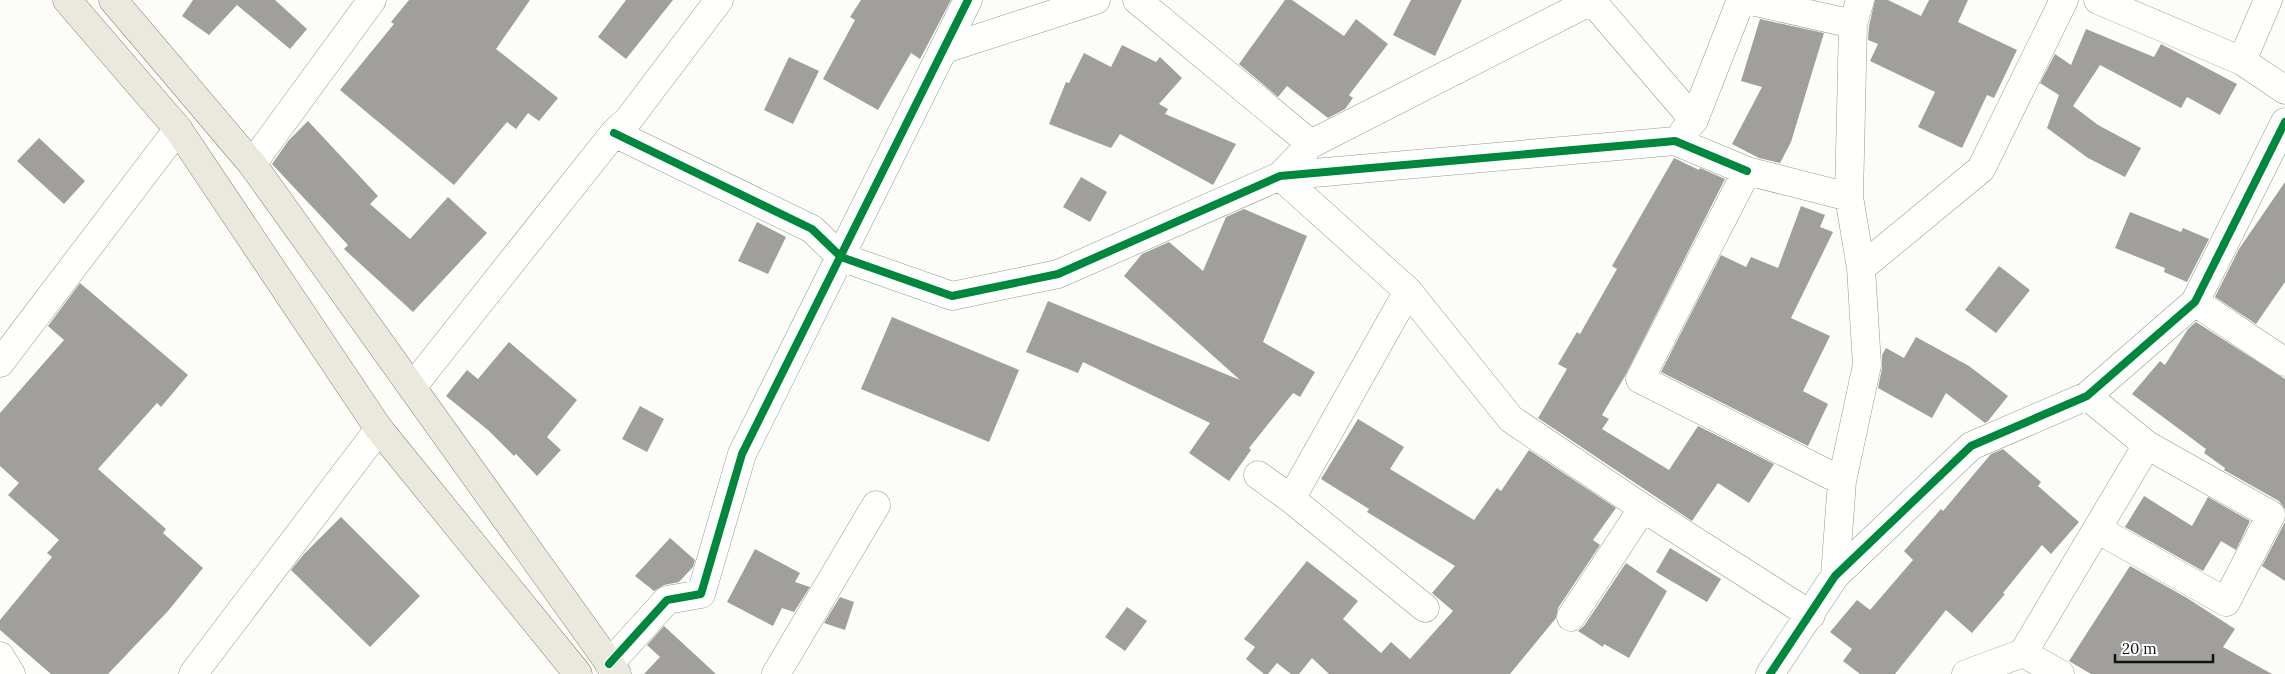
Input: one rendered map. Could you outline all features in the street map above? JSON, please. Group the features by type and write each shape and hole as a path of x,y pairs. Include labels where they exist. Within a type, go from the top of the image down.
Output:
{"main road":[{"path":"67,0 178,129 379,429 578,674"},
{"path":"113,0 252,164 413,386 613,669"}],"street":[{"path":"252,164 372,0"},
{"path":"413,386 614,133 629,120 719,0"},
{"path":"613,669 667,600 701,594 742,454 968,0"},
{"path":"944,49 1096,0"},
{"path":"1137,0 1311,144"},
{"path":"1280,176 1311,144 1591,0 1694,120"},
{"path":"1675,141 1694,120 1741,0"},
{"path":"1746,0 1857,12 1848,197 1861,268 1867,365 1842,481 1835,576"},
{"path":"1861,268 1981,169 2064,0"},
{"path":"2098,0 2242,61 2285,90"},
{"path":"2242,61 2268,0"},
{"path":"1770,674 1811,615 1835,576 1971,446 2087,396 2195,302 2285,122"},
{"path":"0,363 178,129"},
{"path":"614,133 812,229 841,257 952,296 1058,274 1280,176 1675,141 1747,171 1848,197"},
{"path":"1747,171 1640,379 1842,481"},
{"path":"1280,176 1408,290 1511,419 1643,508 1811,615"},
{"path":"1291,499 1408,290"},
{"path":"2195,302 2285,362"},
{"path":"2087,396 2147,445 2271,515 2226,602 2097,529"},
{"path":"193,674 379,429"},
{"path":"1966,674 2023,653 2147,445"},
{"path":"1258,475 1291,499 1425,608"},
{"path":"776,674 876,505"},
{"path":"1571,617 1643,508"},
{"path":"2023,653 2060,674"},
{"path":"0,656 12,674"}],"building":[{"path":"193,0 275,0 307,29 290,49 237,5 209,35 182,16"},
{"path":"409,0 530,0 496,49 558,98 539,121 528,113 516,129 507,122 454,185 340,90 394,24 391,22"},
{"path":"626,0 673,0 626,59 598,37"},
{"path":"861,0 951,0 920,59 911,53 878,110 823,79 855,20 850,17"},
{"path":"1285,0 1292,0 1344,36 1356,19 1388,44 1349,95 1353,98 1345,109 1328,118 1287,86 1278,97 1239,64"},
{"path":"1411,0 1462,0 1435,56 1393,35"},
{"path":"1875,0 1888,0 1921,16 1929,0 1968,0 1958,22 2017,50 1994,98 1987,95 1962,148 1918,127 1935,92 1870,61 1878,44 1868,40"},
{"path":"1760,19 1824,33 1791,142 1780,163 1759,158 1732,144 1762,87 1741,81"},
{"path":"2086,29 2154,57 2161,44 2237,84 2220,115 2187,97 2181,108 2100,65 2073,106 2098,125 2141,148 2125,177 2088,158 2047,128 2059,95 2040,83 2055,54 2071,65"},
{"path":"1122,45 1156,62 1160,57 1182,78 1159,104 1168,109 1165,114 1236,144 1213,185 1120,134 1111,148 1049,124 1066,82 1069,83 1084,53 1111,67"},
{"path":"789,57 819,71 793,124 764,110"},
{"path":"308,121 378,196 370,204 410,239 448,197 487,233 413,312 344,249 348,245 272,164 289,140"},
{"path":"39,138 85,181 64,204 17,161"},
{"path":"1674,158 1699,170 1700,168 1725,179 1625,376 1602,415 1609,419 1602,429 1669,470 1698,426 1774,464 1749,503 1718,483 1692,521 1538,418 1567,369 1558,364 1577,332 1580,334 1617,269 1612,266"},
{"path":"1081,177 1107,192 1090,222 1063,207"},
{"path":"2285,182 2285,282 2256,324 2215,297 2239,249"},
{"path":"1801,206 1825,215 1820,227 1833,232 1791,318 1830,336 1803,391 1828,404 1808,446 1661,372 1721,255 1746,267 1751,257 1778,268"},
{"path":"1244,209 1307,236 1263,342 1315,372 1300,397 1293,393 1249,448 1251,450 1229,481 1189,453 1210,423 1083,362 1078,373 1026,352 1048,301 1240,380 1124,276 1142,254 1169,242 1203,271 1226,217"},
{"path":"2130,212 2181,232 2183,228 2209,239 2187,282 2164,272 2165,268 2115,248"},
{"path":"757,222 786,237 768,274 738,261"},
{"path":"1999,266 2030,290 1996,333 1965,310"},
{"path":"80,283 188,375 161,407 157,403 98,469 166,529 163,533 203,568 168,611 108,674 51,674 0,630 0,620 52,557 47,553 59,540 8,495 19,483 0,466 0,413 64,340 48,326"},
{"path":"892,317 1019,370 989,442 861,389"},
{"path":"2196,322 2285,379 2285,509 2279,501 2224,470 2225,468 2204,453 2206,449 2132,394 2160,361 2165,365 2188,329"},
{"path":"1916,337 1969,366 2008,396 1988,421 1985,423 1946,393 1932,418 1878,388 1882,368 1882,355 1886,348 1904,358"},
{"path":"509,342 577,400 547,437 561,450 537,476 516,454 514,456 488,430 446,396 467,370 478,379"},
{"path":"640,406 664,419 647,452 622,439"},
{"path":"1358,419 1404,447 1390,469 1474,520 1497,488 1501,491 1529,450 1616,508 1593,540 1600,545 1558,608 1556,618 1510,674 1329,674 1312,658 1299,674 1291,674 1277,663 1268,674 1264,674 1246,659 1255,647 1244,639 1307,561 1358,601 1343,619 1381,653 1391,642 1410,659 1453,611 1432,593 1455,566 1367,512 1369,509 1321,479"},
{"path":"2003,449 2041,482 2038,486 2079,522 2051,554 2042,545 2003,593 2005,594 1972,633 1946,610 1895,674 1860,674 1843,661 1852,649 1830,632 1857,600 1870,610 1913,560 1904,551 1941,509 1943,511 1991,454"},
{"path":"2144,496 2192,526 2208,497 2250,521 2236,550 2221,541 2203,571 2125,527"},
{"path":"341,517 420,596 370,647 291,570 304,554"},
{"path":"2285,522 2285,581 2262,566"},
{"path":"670,538 695,560 693,567 679,582 664,585 654,591 635,576"},
{"path":"1670,548 1721,579 1707,602 1656,572"},
{"path":"755,549 800,573 795,582 810,587 794,612 782,608 773,626 727,602"},
{"path":"1626,563 1667,591 1629,658 1604,644 1603,647 1578,631 1584,626"},
{"path":"2130,566 2187,598 2235,629 2223,647 2272,674 2091,674 2069,661"},
{"path":"840,597 854,602 845,630 824,623"},
{"path":"1127,607 1147,621 1125,651 1105,637"},
{"path":"664,626 716,674 644,674 660,657 647,645"}],"cycle path":[{"path":"609,664 667,600 701,594 742,454 968,0"},
{"path":"1770,674 1835,576 1971,446 2087,396 2195,302 2285,122"},
{"path":"614,133 812,229 841,257 952,296 1058,274 1280,176 1675,141 1747,171"}]}
